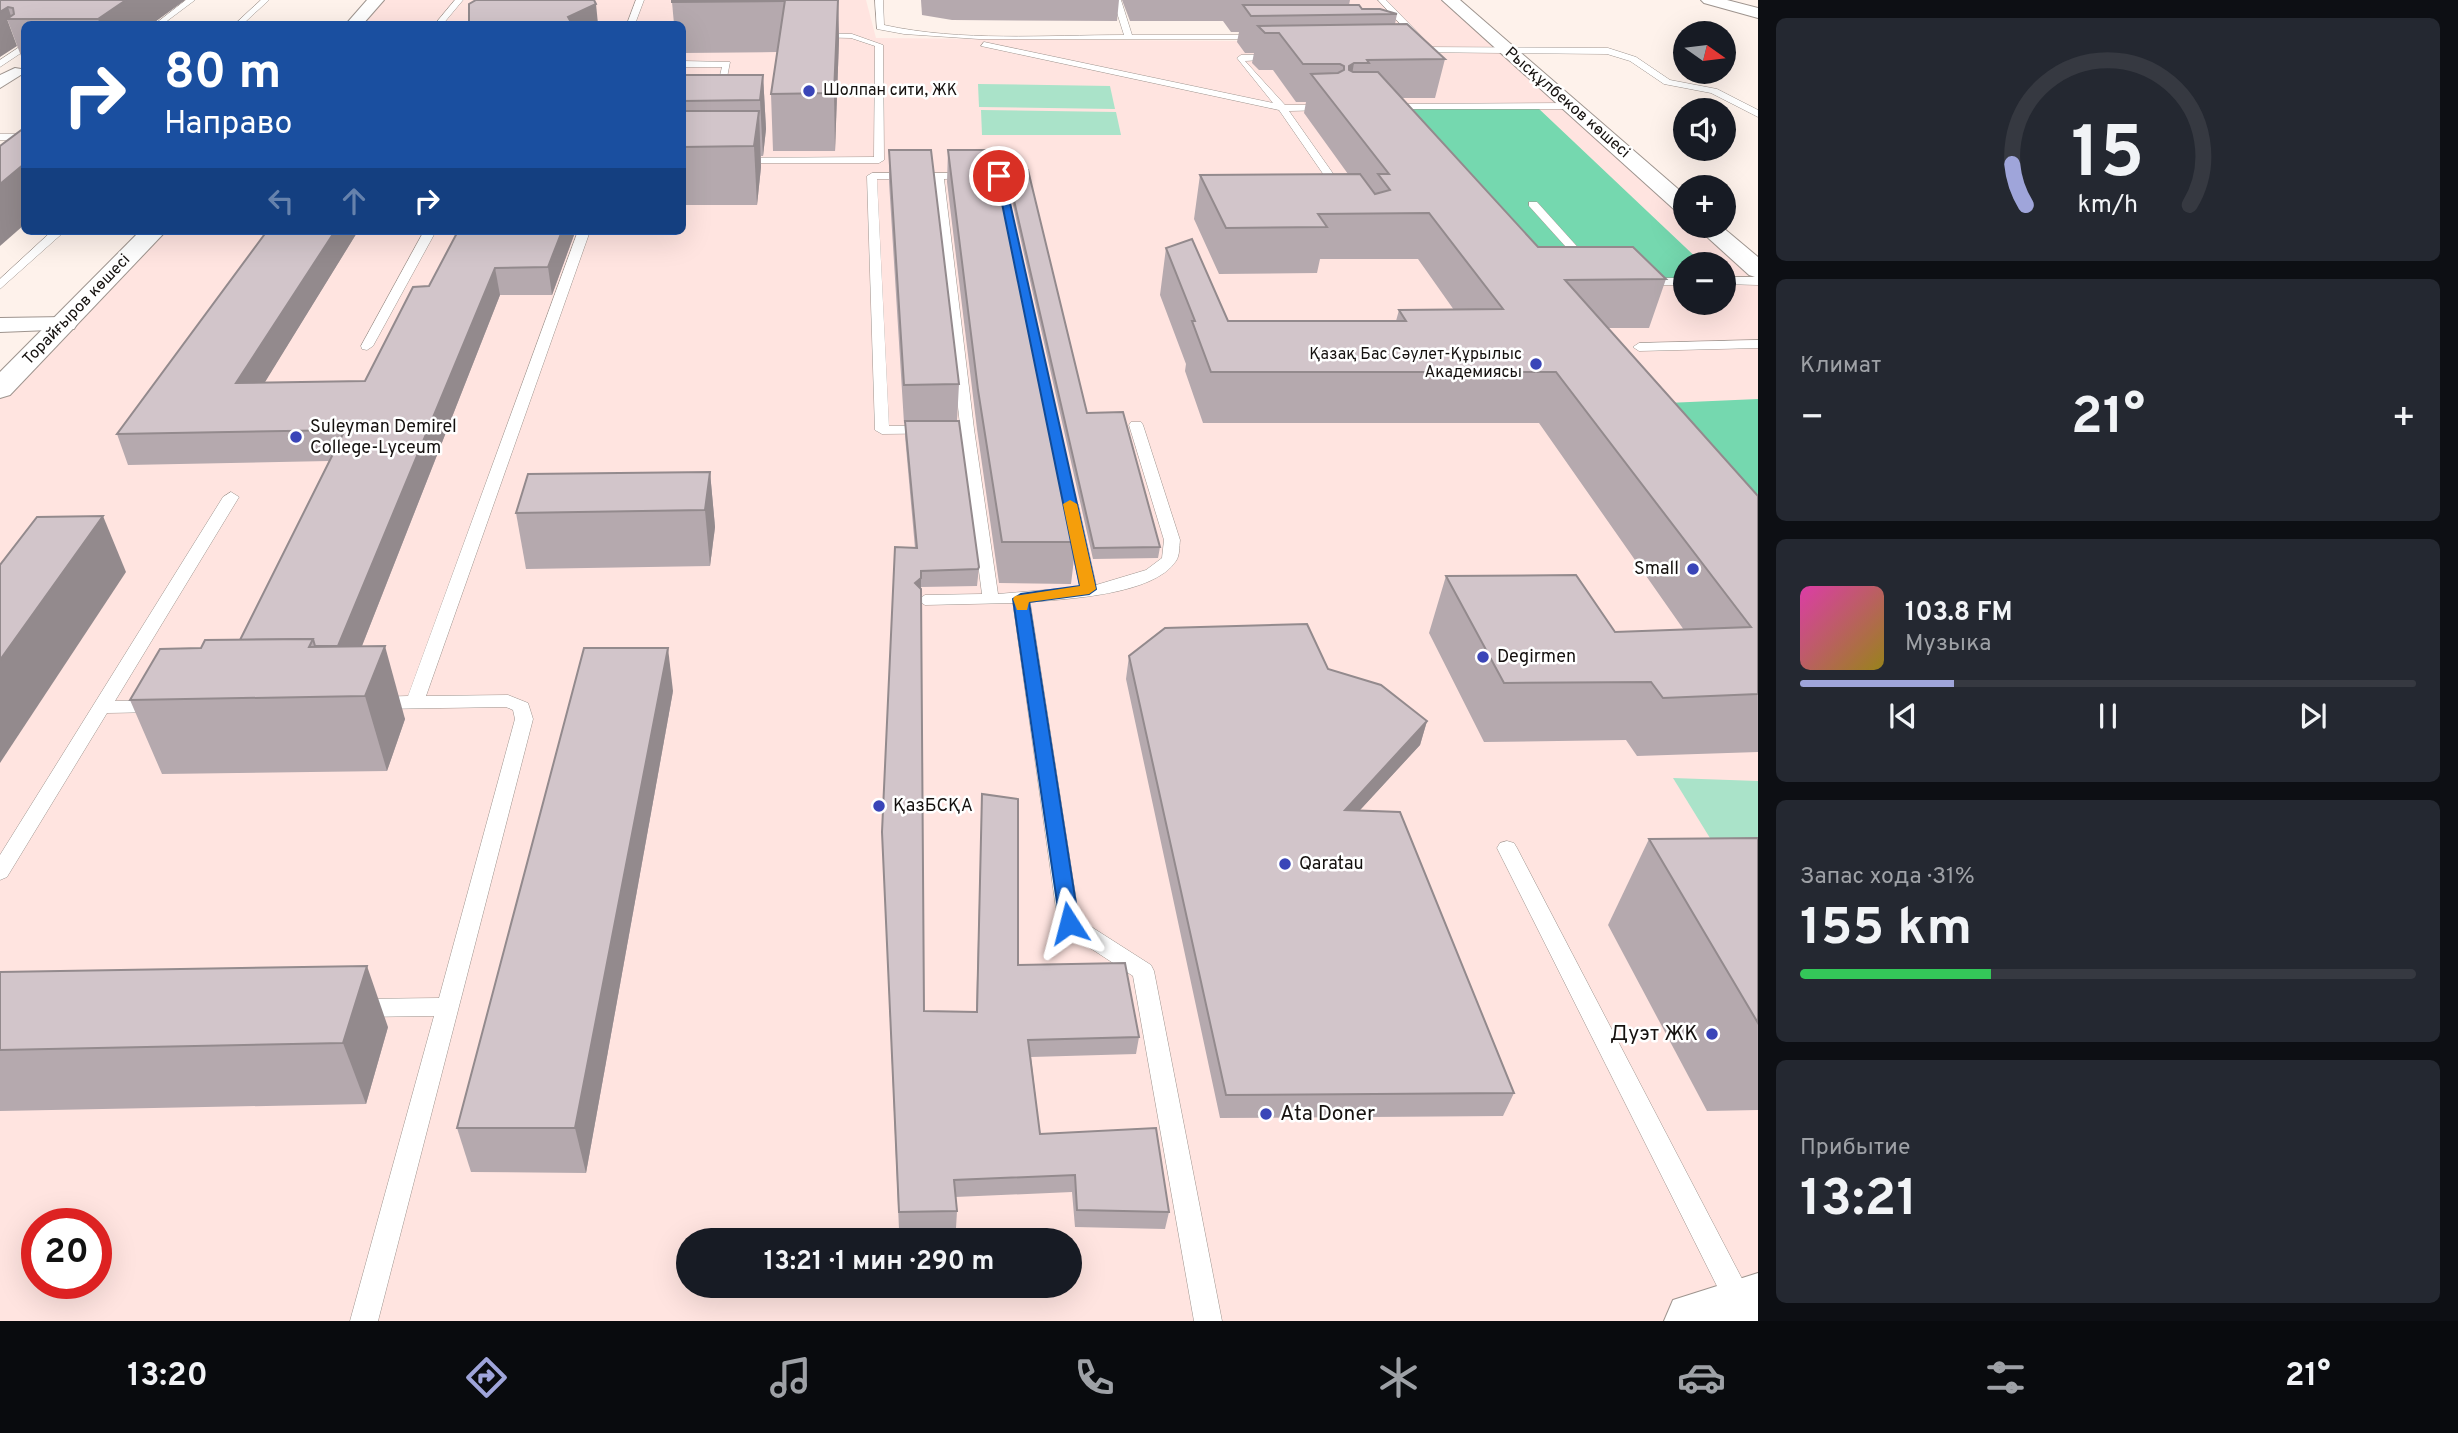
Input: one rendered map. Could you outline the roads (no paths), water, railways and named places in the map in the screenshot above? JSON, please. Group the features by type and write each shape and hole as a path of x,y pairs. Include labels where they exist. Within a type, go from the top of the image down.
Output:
{"street":[{"path":"357,21 376,0"},
{"name":"Рысқұлбеков көшесі","path":"1450,0 1673,196"},
{"path":"1709,0 1758,13"},
{"name":"Торайғыров көшесі","path":"0,389 150,235"},
{"path":"1721,238 1758,270"},
{"path":"0,325 65,324"}],"lane":[{"path":"163,21 191,0"},
{"path":"242,21 265,0"},
{"path":"442,21 459,0"},
{"path":"632,21 640,0"},
{"path":"878,0 880,27 904,32 979,37 1266,37"},
{"path":"1117,0 1129,37"},
{"path":"1382,0 1431,51"},
{"path":"933,33 1282,108 1330,107"},
{"path":"722,162 879,160 879,45 852,36 802,35"},
{"path":"1398,48 1431,51 1599,50 1619,53 1667,82 1714,91 1758,114"},
{"path":"5,73 21,52"},
{"path":"1407,55 1465,55"},
{"path":"1285,56 1241,58 1247,69 1282,108 1349,203"},
{"path":"686,64 727,64 717,111"},
{"path":"1505,97 1514,106"},
{"path":"1374,107 1570,106"},
{"path":"0,137 21,137"},
{"path":"967,429 882,430 872,176 987,176"},
{"path":"938,176 967,429 991,600"},
{"path":"1533,204 1595,273"},
{"path":"0,285 55,235"},
{"path":"367,346 428,235"},
{"path":"415,702 583,235"},
{"path":"1736,281 1758,281"},
{"path":"1631,282 1673,282"},
{"path":"1639,347 1758,344"},
{"path":"925,600 1021,599 1130,582 1158,571 1170,559 1172,540 1136,425"},
{"path":"0,872 232,496"},
{"path":"1068,496 1089,589"},
{"path":"1021,599 1069,923 1143,971 1208,1321"},
{"path":"361,703 508,701 522,707 524,719 364,1321"},
{"path":"102,708 170,706"},
{"path":"1507,848 1731,1310"},
{"path":"334,1008 446,1007"}],"place":[{"name":"Шолпан сити, ЖК","path":"809,91"},
{"name":"Қазақ Бас Сәулет-Құрылыс Академиясы","path":"1536,364"},
{"name":"Suleyman Demirel College-Lyceum","path":"296,437"},
{"name":"Small","path":"1693,569"},
{"name":"Degirmen","path":"1483,657"},
{"name":"ҚазБСҚА","path":"879,806"},
{"name":"Qaratau","path":"1285,864"},
{"name":"Дуэт ЖК","path":"1712,1034"},
{"name":"Ata Doner","path":"1266,1114"}]}
